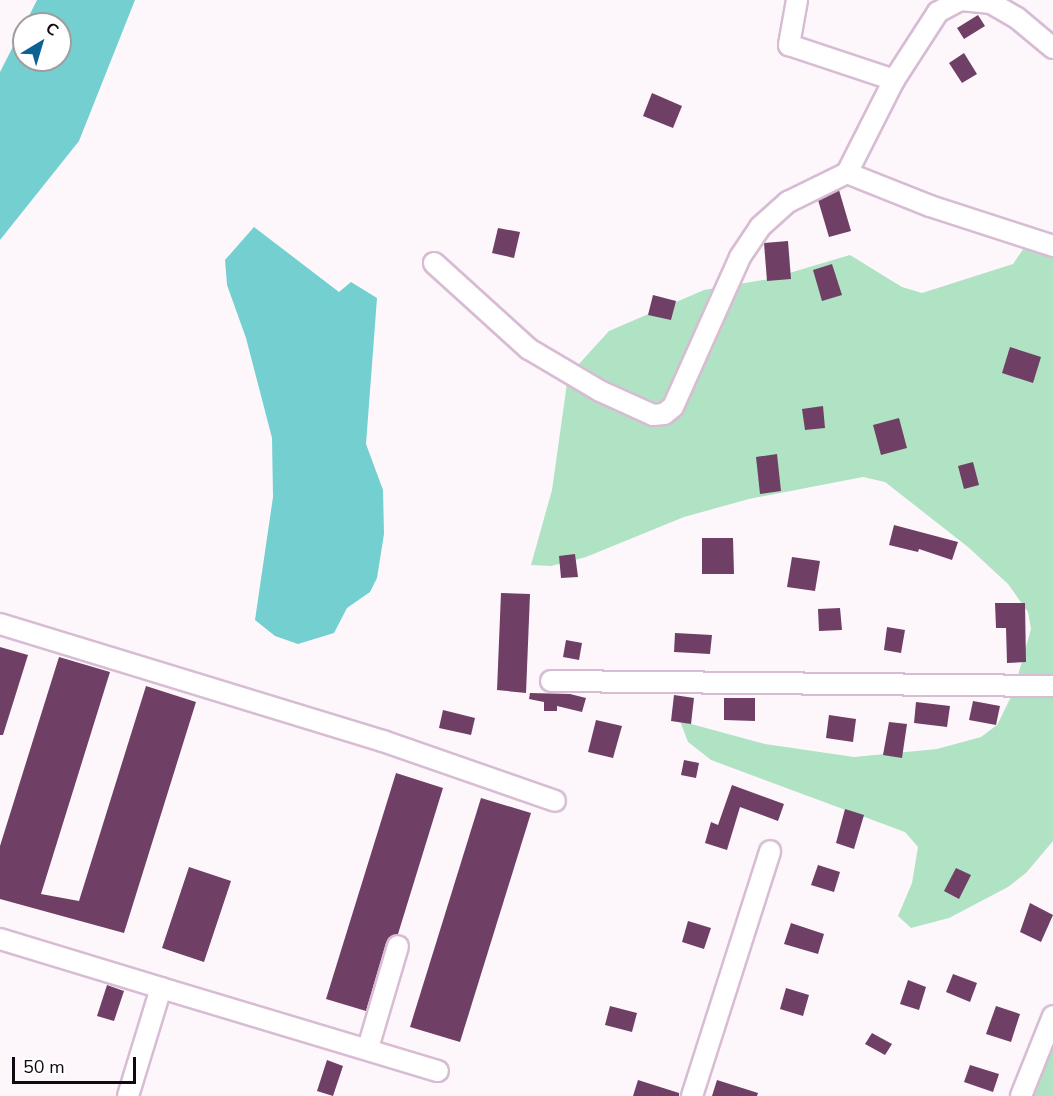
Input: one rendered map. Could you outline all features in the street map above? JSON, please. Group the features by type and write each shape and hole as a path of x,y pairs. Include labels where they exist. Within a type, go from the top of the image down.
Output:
{"street":[{"path":"797,0 789,45 894,80"},
{"path":"435,263 529,349 600,391 653,415 664,414 672,407 740,257 760,227 788,202 847,173 894,80 938,6 961,0 991,3 1017,18 1053,48"},
{"path":"847,173 930,206 1053,246"},
{"path":"0,624 383,741 555,801"},
{"path":"551,681 1053,686"},
{"path":"692,1096 770,851"},
{"path":"0,939 368,1048 438,1071"},
{"path":"368,1048 398,946"},
{"path":"128,1096 161,987"},
{"path":"1021,1096 1053,1016"}],"green space":[{"path":"1053,235 1053,841 1026,873 1008,887 949,918 911,928 898,916 912,883 918,847 905,832 711,760 688,742 680,721 765,744 854,757 937,749 981,737 997,725 1013,693 1031,629 1028,612 1008,584 968,547 885,482 863,477 749,499 684,517 586,557 551,566 531,565 552,490 568,376 609,331 704,290 769,279 850,255 902,287 922,293 1013,264 1028,242"},
{"path":"1053,1047 1053,1096 1024,1096 1029,1088"}],"water":[{"path":"37,0 135,0 79,141 0,240 0,72 12,48 12,72 72,72 72,12 31,12"},
{"path":"254,227 339,292 351,282 377,298 366,444 383,490 384,534 377,578 370,592 347,608 334,633 298,644 275,636 255,620 273,497 272,438 246,338 227,285 225,260"}],"building":[{"path":"978,15 985,26 964,39 957,28"},
{"path":"964,53 977,74 962,83 949,63"},
{"path":"652,93 682,106 673,128 643,116"},
{"path":"839,190 851,231 829,237 818,200"},
{"path":"498,228 520,232 514,258 492,253"},
{"path":"788,241 791,279 767,281 764,243"},
{"path":"832,264 842,295 822,301 813,270"},
{"path":"653,295 676,301 671,320 648,315"},
{"path":"1010,347 1041,357 1033,383 1002,373"},
{"path":"823,406 825,428 805,430 802,409"},
{"path":"899,418 907,448 881,455 873,425"},
{"path":"777,454 781,491 760,494 756,457"},
{"path":"973,462 979,485 964,489 958,466"},
{"path":"894,525 958,542 952,560 919,549 918,552 889,545"},
{"path":"702,538 733,538 734,574 702,574"},
{"path":"575,554 578,577 561,578 559,556"},
{"path":"792,557 820,561 815,591 787,587"},
{"path":"501,593 530,594 526,693 497,690"},
{"path":"995,603 1025,603 1026,662 1007,663 1006,628 996,628"},
{"path":"840,608 842,630 819,631 818,609"},
{"path":"887,627 905,630 901,653 884,650"},
{"path":"675,633 712,635 710,654 674,652"},
{"path":"566,640 582,643 579,660 563,657"},
{"path":"0,647 28,655 3,735 0,735"},
{"path":"59,657 110,672 41,894 79,901 146,686 196,702 124,933 0,899 0,846"},
{"path":"530,693 570,694 586,698 582,712 557,706 557,711 544,711 544,702 529,699"},
{"path":"674,695 694,698 691,724 671,721"},
{"path":"724,698 755,698 755,721 724,720"},
{"path":"973,701 1000,706 996,725 969,720"},
{"path":"916,702 950,706 947,727 914,723"},
{"path":"443,710 475,718 471,735 439,728"},
{"path":"829,715 856,719 853,742 826,738"},
{"path":"596,720 622,726 613,758 588,752"},
{"path":"889,722 907,724 902,758 883,755"},
{"path":"684,760 699,763 696,778 681,775"},
{"path":"396,773 443,788 398,934 386,943 366,1011 326,999"},
{"path":"732,785 784,804 778,821 740,807 727,850 705,843 711,822 718,825"},
{"path":"481,798 531,813 460,1042 410,1027"},
{"path":"845,809 864,815 854,849 836,843"},
{"path":"818,865 840,872 834,892 811,885"},
{"path":"189,867 231,881 204,962 162,948"},
{"path":"956,868 971,875 959,899 944,891"},
{"path":"1030,903 1053,915 1041,942 1020,932"},
{"path":"688,921 711,928 704,949 682,942"},
{"path":"791,923 824,934 818,954 784,944"},
{"path":"953,974 977,983 970,1002 946,992"},
{"path":"908,980 926,987 919,1010 900,1004"},
{"path":"107,985 124,991 114,1021 97,1016"},
{"path":"786,988 809,995 803,1016 780,1009"},
{"path":"610,1006 637,1013 632,1032 605,1025"},
{"path":"996,1006 1020,1014 1011,1042 986,1034"},
{"path":"872,1033 892,1044 885,1055 865,1044"},
{"path":"327,1060 343,1066 333,1096 317,1091"},
{"path":"970,1065 999,1074 993,1092 964,1082"},
{"path":"638,1080 679,1093 679,1096 633,1096"},
{"path":"717,1080 758,1093 757,1096 712,1096"}]}
